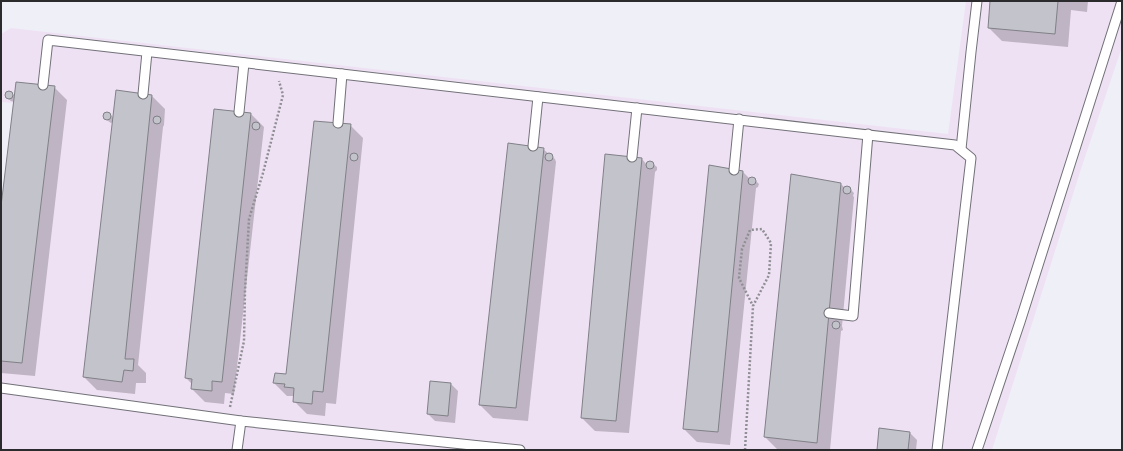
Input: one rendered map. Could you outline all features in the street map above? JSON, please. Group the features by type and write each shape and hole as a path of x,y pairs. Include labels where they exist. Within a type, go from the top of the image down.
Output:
{"lane":[{"path":"961,149 970,52 977,1"},
{"path":"977,450 1020,322 1122,1"},
{"path":"43,86 48,40 955,145 971,158 937,450"},
{"path":"143,94 147,52"},
{"path":"239,112 244,63"},
{"path":"338,123 342,74"},
{"path":"533,146 538,97"},
{"path":"632,157 637,108"},
{"path":"734,170 739,119"},
{"path":"829,313 853,316 868,134"},
{"path":"1,388 241,421 520,450"},
{"path":"237,450 241,421"}],"path":[{"path":"228,419 244,341 244,291 248,219 263,173 283,95 275,67"},
{"path":"745,450 753,306 769,275 771,243 762,229 750,230 742,249 739,278 753,306"}],"shaded area":[{"path":"966,1 1122,1 1122,47 1081,169 992,450 1,450 1,206 13,103 1,102 1,34 11,28 948,134"}],"building":[{"path":"990,1 1058,1 1055,34 988,28"},
{"path":"16,82 55,86 22,363 1,361 1,206"},
{"path":"116,90 152,95 125,359 134,359 133,371 124,370 122,382 83,377"},
{"path":"7,91 11,91 13,95 11,99 7,99 5,97 5,93"},
{"path":"214,109 251,113 222,382 212,381 212,391 191,389 192,379 185,378"},
{"path":"105,112 109,112 111,116 109,120 105,120 103,118 103,114"},
{"path":"155,116 159,116 161,120 159,124 155,124 153,122 153,118"},
{"path":"314,121 351,124 323,392 313,391 312,404 293,402 294,388 284,387 285,384 273,383 275,373 286,374"},
{"path":"254,122 258,122 260,126 258,130 254,130 252,128 252,124"},
{"path":"508,143 544,148 516,408 479,405"},
{"path":"352,153 356,153 358,157 356,161 352,161 350,159 350,155"},
{"path":"547,153 551,153 553,157 551,161 547,161 545,159 545,155"},
{"path":"605,154 642,158 616,421 581,418"},
{"path":"648,161 652,161 654,165 652,169 648,169 646,167 646,163"},
{"path":"709,165 743,171 718,432 683,429"},
{"path":"791,174 841,183 817,443 764,437"},
{"path":"750,177 754,177 756,181 754,185 750,185 748,183 748,179"},
{"path":"845,186 849,186 851,190 849,194 845,194 843,192 843,188"},
{"path":"834,321 838,321 840,325 838,329 834,329 832,327 832,323"},
{"path":"430,381 451,383 448,416 427,414"},
{"path":"879,428 910,432 908,450 877,450"}]}
